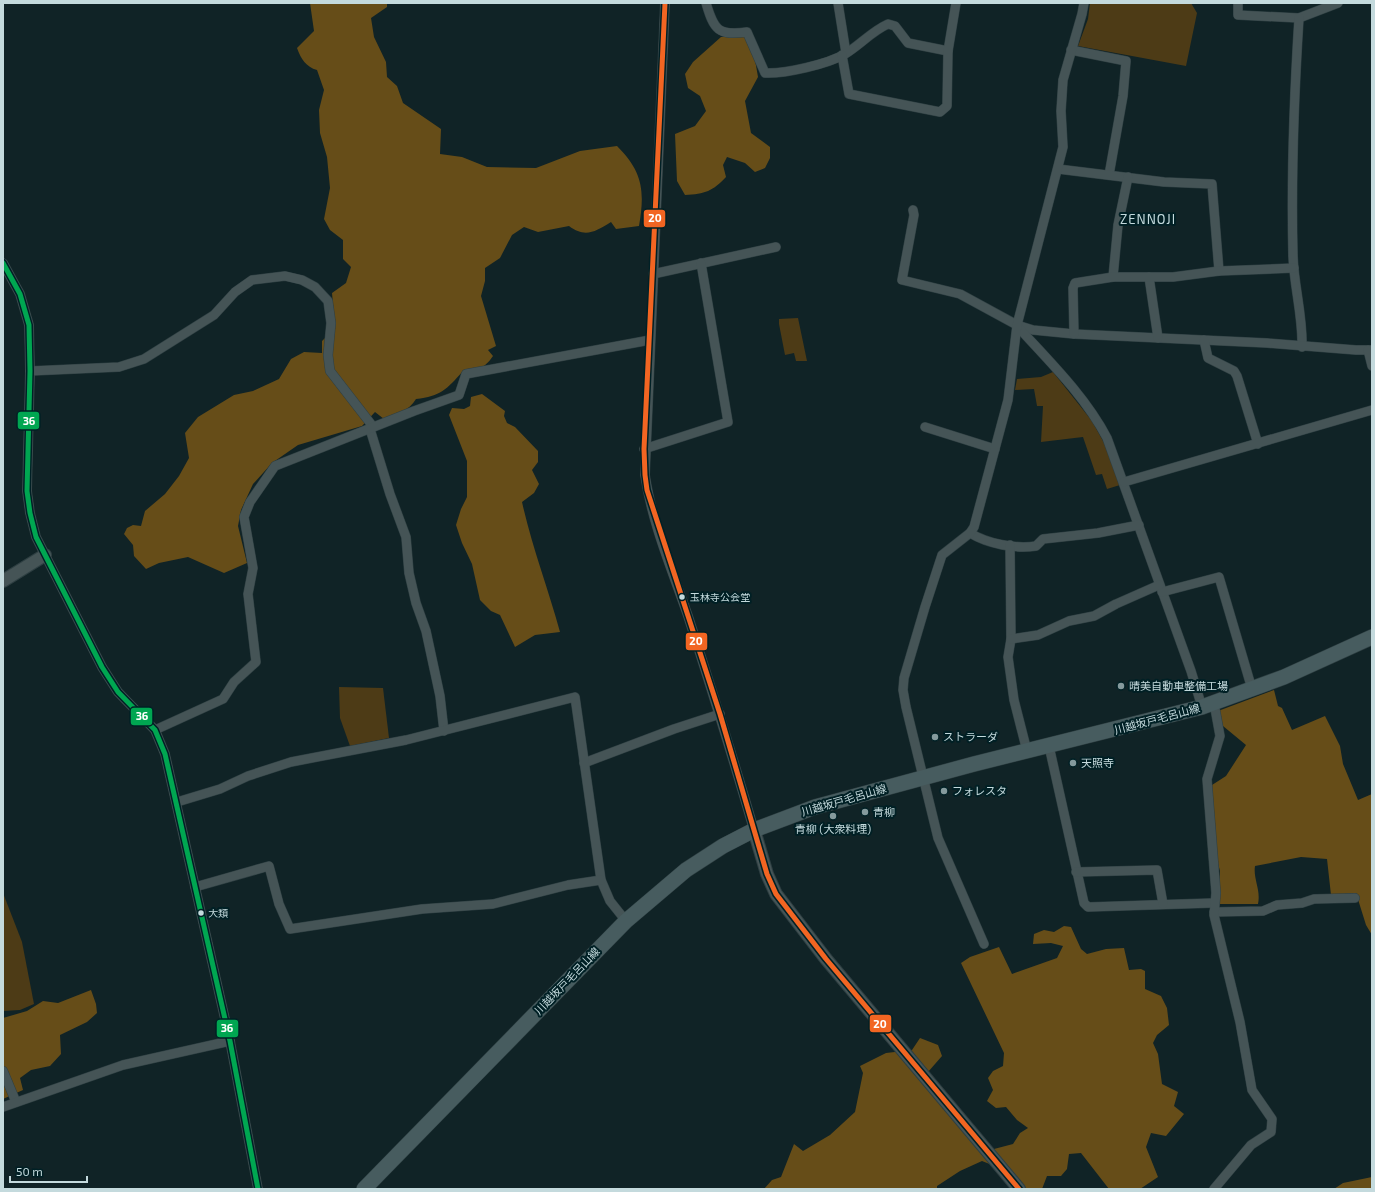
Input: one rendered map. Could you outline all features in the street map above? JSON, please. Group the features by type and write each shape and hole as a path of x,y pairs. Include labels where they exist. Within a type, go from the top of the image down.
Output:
{"main road":[{"name":"川越坂戸毛呂山線","path":"364,1189 626,921 686,870 723,846 754,830 815,807 1208,705 1284,677 1372,636"}],"street":[{"path":"665,3 644,449 644,475 647,490 720,714 767,874 776,894 831,965 1019,1189"},
{"path":"706,3 713,23 721,31 730,34 747,32 765,73 774,73 806,67 844,54 882,27 892,24 908,43 948,52"},
{"path":"838,3 849,94 940,112 947,106 948,52 956,3"},
{"path":"984,944 942,849 922,778 903,690 905,672 942,555 970,533 974,527 1008,400 1016,325 1063,147 1061,111 1063,80 1084,3"},
{"path":"1238,3 1238,15 1299,18 1338,3"},
{"path":"1299,18 1294,95 1294,268 1301,316 1302,347"},
{"path":"1071,50 1126,61 1123,96 1109,175"},
{"path":"1058,169 1164,182 1212,184 1219,271"},
{"path":"1113,277 1118,225 1128,177"},
{"path":"913,210 914,215 902,280 960,294 1016,325 1033,330 1074,334 1370,350 1372,366"},
{"path":"653,274 776,246"},
{"path":"3,263 14,282 24,305 30,335 27,496 36,537 112,684 155,730 166,759 177,802 230,1041 258,1189"},
{"path":"644,449 728,422 702,263"},
{"path":"1074,334 1073,288 1075,283 1113,277 1173,277 1219,271 1294,268"},
{"path":"30,371 119,367 144,359 214,315 235,292 252,280 285,276 302,280 315,287 328,302 331,323 328,355 330,370 371,424 370,429 390,494 406,537 410,573 416,603 426,632 440,696 444,731"},
{"path":"1149,277 1158,338"},
{"path":"1016,325 1063,376 1099,422 1107,438 1124,482 1160,588 1220,736 1208,779 1216,893 1214,907 1240,1022 1252,1090 1272,1119 1273,1124 1271,1132 1251,1145 1214,1189"},
{"path":"155,730 223,699 234,682 256,662 248,594 253,568 244,517 250,502 275,466 414,411 459,395 466,374 650,340"},
{"path":"1204,340 1208,358 1234,371 1237,376 1258,444"},
{"path":"1124,482 1372,410"},
{"path":"925,427 995,449"},
{"path":"970,533 979,538 1024,548 1036,546 1043,539 1098,533 1139,525"},
{"path":"1010,545 1011,639 1008,657 1014,700 1027,751"},
{"path":"3,581 45,555"},
{"path":"1011,639 1038,635 1069,621 1094,616 1116,604 1160,588 1219,577 1252,689"},
{"path":"177,802 220,789 248,776 291,762 406,740 575,697 601,880 610,901 626,921"},
{"path":"584,763 674,729 720,714"},
{"path":"1049,746 1076,872 1084,904 1088,907 1162,904 1263,911 1277,905 1302,903 1314,899 1355,898"},
{"path":"196,887 269,866 279,904 290,929 422,909 492,904 568,885 601,880"},
{"path":"1076,872 1157,870 1162,904"},
{"path":"3,1107 123,1064 230,1041"},
{"path":"3,1071 16,1102"}],"shaded area":[{"path":"310,3 387,3 387,7 371,18 374,37 386,62 387,77 397,86 403,103 441,129 440,154 462,157 487,167 536,168 580,151 617,146 626,155 637,174 640,183 642,202 639,226 616,229 611,222 600,229 585,233 575,230 569,226 538,232 524,227 512,235 500,258 485,268 485,281 481,296 496,346 488,350 493,356 486,364 476,370 463,371 442,391 432,396 416,399 410,406 398,414 384,419 375,412 362,426 298,445 272,463 253,484 241,510 238,526 247,563 224,573 188,557 159,563 146,569 134,556 133,545 124,534 127,528 133,525 141,526 145,511 165,494 179,476 189,458 185,433 198,417 234,395 253,391 279,379 291,359 304,352 322,353 322,341 335,328 332,293 346,283 351,267 343,259 343,240 330,230 324,219 330,188 327,157 320,133 319,110 324,90 317,70 313,69 304,62 297,48 314,31"},
{"path":"1090,3 1191,3 1197,13 1186,66 1078,46 1088,19"},
{"path":"721,37 745,37 754,54 758,77 745,101 751,133 770,147 770,158 765,168 755,172 745,163 727,157 723,165 726,177 717,186 703,193 685,195 677,181 675,134 695,126 706,111 700,96 688,88 685,74 693,62"},
{"path":"798,318 807,361 796,361 794,353 785,355 779,319"},
{"path":"1053,372 1092,421 1108,450 1120,485 1107,489 1102,474 1096,475 1083,437 1041,442 1043,406 1037,406 1034,389 1015,390 1017,379 1041,377"},
{"path":"482,394 505,411 504,416 507,423 515,427 538,451 538,462 532,470 539,484 534,493 522,502 530,535 560,632 535,635 515,647 500,615 491,611 480,600 472,564 462,543 456,525 467,497 467,461 449,415 452,408 464,409 470,406 471,397"},
{"path":"339,687 383,688 389,738 350,746 340,718"},
{"path":"1274,690 1278,706 1282,708 1292,730 1325,716 1340,746 1343,764 1358,800 1372,794 1372,935 1366,925 1356,893 1331,895 1327,859 1301,857 1255,866 1255,875 1259,894 1258,904 1218,904 1220,871 1215,853 1211,801 1212,785 1226,776 1246,745 1223,726 1218,711"},
{"path":"3,893 22,942 34,1004 20,1010 3,1011"},
{"path":"1064,926 1071,927 1081,949 1087,954 1106,949 1124,948 1129,970 1141,969 1145,971 1145,989 1161,996 1167,1008 1169,1025 1157,1035 1153,1043 1158,1054 1162,1084 1178,1092 1174,1106 1184,1114 1166,1136 1151,1133 1146,1147 1158,1177 1140,1189 1109,1189 1081,1153 1069,1154 1067,1169 1061,1176 1047,1176 1042,1189 1013,1189 992,1165 982,1161 960,1171 937,1186 937,1189 764,1189 772,1180 781,1177 794,1144 803,1151 830,1135 855,1112 863,1073 860,1066 886,1053 912,1050 920,1038 938,1045 942,1056 928,1072 926,1088 946,1108 967,1136 994,1149 1013,1144 1020,1133 1028,1128 1017,1120 1006,1107 996,1108 987,1101 993,1090 988,1078 993,1071 1003,1066 1004,1053 961,963 970,957 999,947 1012,974 1057,958 1063,946 1051,943 1033,944 1034,934 1044,930 1054,932"},
{"path":"91,990 96,1004 97,1013 87,1022 60,1035 61,1054 50,1066 31,1070 20,1078 23,1090 3,1099 3,1018 27,1011 43,1001 58,1003"},
{"path":"1372,1177 1372,1189 1334,1189 1343,1183"}],"transit line":[{"name":"20","path":"665,3 644,449 647,490 720,714 767,874 776,894 826,959 1019,1189"},
{"name":"36","path":"3,263 20,294 29,325 30,371 27,491 30,513 36,537 102,667 118,692 155,730 165,754 230,1041 258,1189"}],"place":[{"name":"玉林寺公会堂","path":"682,597"},
{"name":"晴美自動車整備工場","path":"1121,686"},
{"name":"ストラーダ","path":"935,737"},
{"name":"天照寺","path":"1073,763"},
{"name":"フォレスタ","path":"944,791"},
{"name":"青柳","path":"865,812"},
{"name":"青柳 (大衆料理)","path":"833,816"},
{"name":"大類","path":"201,913"}],"district":[{"name":"ZENNOJI","path":"1148,219"}]}
